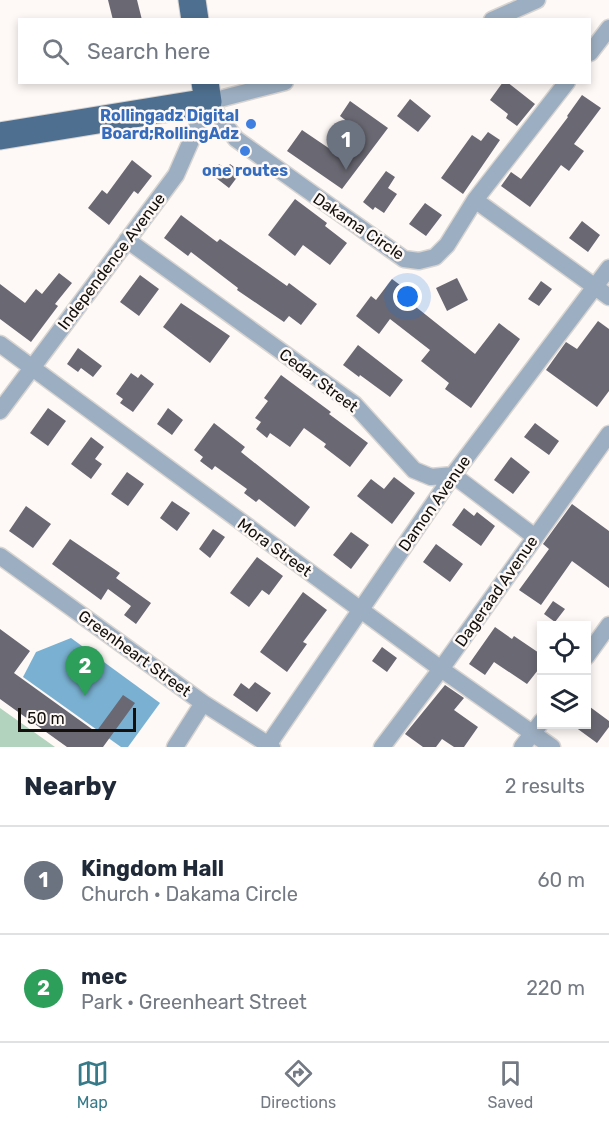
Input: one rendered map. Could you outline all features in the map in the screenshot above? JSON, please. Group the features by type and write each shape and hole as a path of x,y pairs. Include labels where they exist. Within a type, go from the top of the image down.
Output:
{"main road":[{"path":"192,0 195,18"},
{"path":"0,136 206,92"}],"street":[{"path":"496,18 537,0"},
{"path":"591,52 609,28"},
{"path":"206,92 269,84"},
{"name":"Dakama Circle","path":"206,92 236,139 404,259 419,261 435,257 447,245 475,200 565,84"},
{"name":"Independence Avenue","path":"0,411 176,175 206,92"},
{"path":"475,200 603,292"},
{"name":"Cedar Street","path":"127,240 354,404 414,470 431,477 453,475"},
{"name":"Damon Avenue","path":"270,746 453,475 603,292 609,268"},
{"name":"Mora Street","path":"0,344 441,669 537,727"},
{"name":"Dageraad Avenue","path":"382,747 441,669 609,434"},
{"path":"453,475 535,537"},
{"name":"Greenheart Street","path":"0,556 203,703 270,746"},
{"path":"591,650 609,625"},
{"path":"175,747 203,703"},
{"path":"522,747 537,727"},
{"name":"Mora Street","path":"538,729 552,747"}],"green space":[{"path":"0,708 55,747 0,747"}],"water":[{"path":"71,638 160,703 128,747 121,747 23,677 36,652"}],"building":[{"path":"108,0 137,0 142,18 112,18"},
{"path":"502,84 510,84 535,104 517,126 506,118 508,114 490,100"},
{"path":"582,95 601,108 574,144 584,151 569,171 561,165 530,207 501,186 511,172 521,179"},
{"path":"410,99 431,116 418,132 397,116"},
{"path":"350,101 388,128 342,189 287,151 302,130 330,149 349,123 340,116"},
{"path":"488,132 500,140 463,194 441,178 472,135 481,141"},
{"path":"132,160 152,176 138,194 134,191 109,225 88,208 102,190 107,194"},
{"path":"219,164 226,169 230,164 241,172 229,188 211,174"},
{"path":"386,171 395,177 388,188 397,194 384,213 375,207 373,210 363,202"},
{"path":"295,199 327,223 325,226 347,243 330,265 303,245 295,256 268,235"},
{"path":"425,203 442,215 426,236 409,224"},
{"path":"181,215 217,242 220,239 287,286 289,283 317,304 301,325 289,316 284,322 237,290 238,288 191,252 188,256 164,238"},
{"path":"582,221 600,235 588,252 569,238"},
{"path":"59,273 72,283 55,304 58,306 31,342 0,319 0,284 25,303 36,289 42,294"},
{"path":"140,275 159,289 139,316 120,302"},
{"path":"457,278 468,300 447,311 436,288"},
{"path":"392,279 416,297 411,303 475,354 499,323 520,339 471,408 445,389 449,383 421,361 430,350 390,319 379,334 356,316 371,296 376,300"},
{"path":"541,281 552,289 539,306 528,299"},
{"path":"181,303 230,336 210,363 163,327"},
{"path":"598,321 609,329 609,391 597,407 546,370 566,342 577,349"},
{"path":"358,345 403,380 390,397 343,365"},
{"path":"78,348 102,366 93,377 81,368 78,372 67,364"},
{"path":"131,373 138,378 141,374 154,384 133,412 120,403 123,399 116,394"},
{"path":"281,375 368,443 350,467 324,447 326,444 304,428 290,447 270,433 267,438 256,429 261,422 255,418 268,401 264,398"},
{"path":"48,408 66,421 48,446 30,433"},
{"path":"168,408 183,420 172,435 157,424"},
{"path":"214,423 245,447 241,452 310,507 295,527 259,499 256,502 244,493 247,489 215,466 212,470 200,461 203,457 194,450"},
{"path":"535,423 559,441 549,455 524,437"},
{"path":"91,437 104,447 95,459 102,464 91,479 71,464"},
{"path":"511,457 530,472 513,494 494,480"},
{"path":"127,472 144,484 128,506 111,494"},
{"path":"394,477 415,493 392,524 357,496 371,479 384,489"},
{"path":"172,501 190,513 177,531 160,518"},
{"path":"572,504 609,531 609,588 572,561 541,605 519,590 549,549 543,544"},
{"path":"26,506 51,524 33,548 9,531"},
{"path":"464,508 474,516 477,512 495,526 481,546 452,525"},
{"path":"213,529 225,537 210,558 199,549"},
{"path":"351,532 369,545 351,569 333,555"},
{"path":"70,539 120,573 116,578 151,603 136,624 124,615 131,606 108,589 101,600 52,564"},
{"path":"436,544 463,564 450,582 423,562"},
{"path":"257,557 283,576 269,595 262,590 249,607 230,593"},
{"path":"303,592 327,610 303,642 307,644 287,672 260,652"},
{"path":"553,601 565,609 556,621 544,614"},
{"path":"495,627 512,639 514,636 537,652 537,671 527,684 494,662 485,675 469,664"},
{"path":"0,629 30,651 14,673 96,732 123,695 135,703 103,747 67,747 0,699"},
{"path":"382,647 397,658 387,672 372,661"},
{"path":"255,682 271,693 257,712 233,695 241,683 249,689"},
{"path":"445,685 464,698 454,710 478,727 464,747 454,747 442,739 436,747 423,747 405,734"},
{"path":"591,708 609,721 609,727 597,743 578,729 591,729"}],"place":[{"name":"Rollingadz Digital Board;RollingAdz","path":"251,124"},
{"name":"one routes","path":"245,151"},
{"name":"Kingdom Hall","path":"346,170"},
{"name":"mec","path":"85,696"}]}
